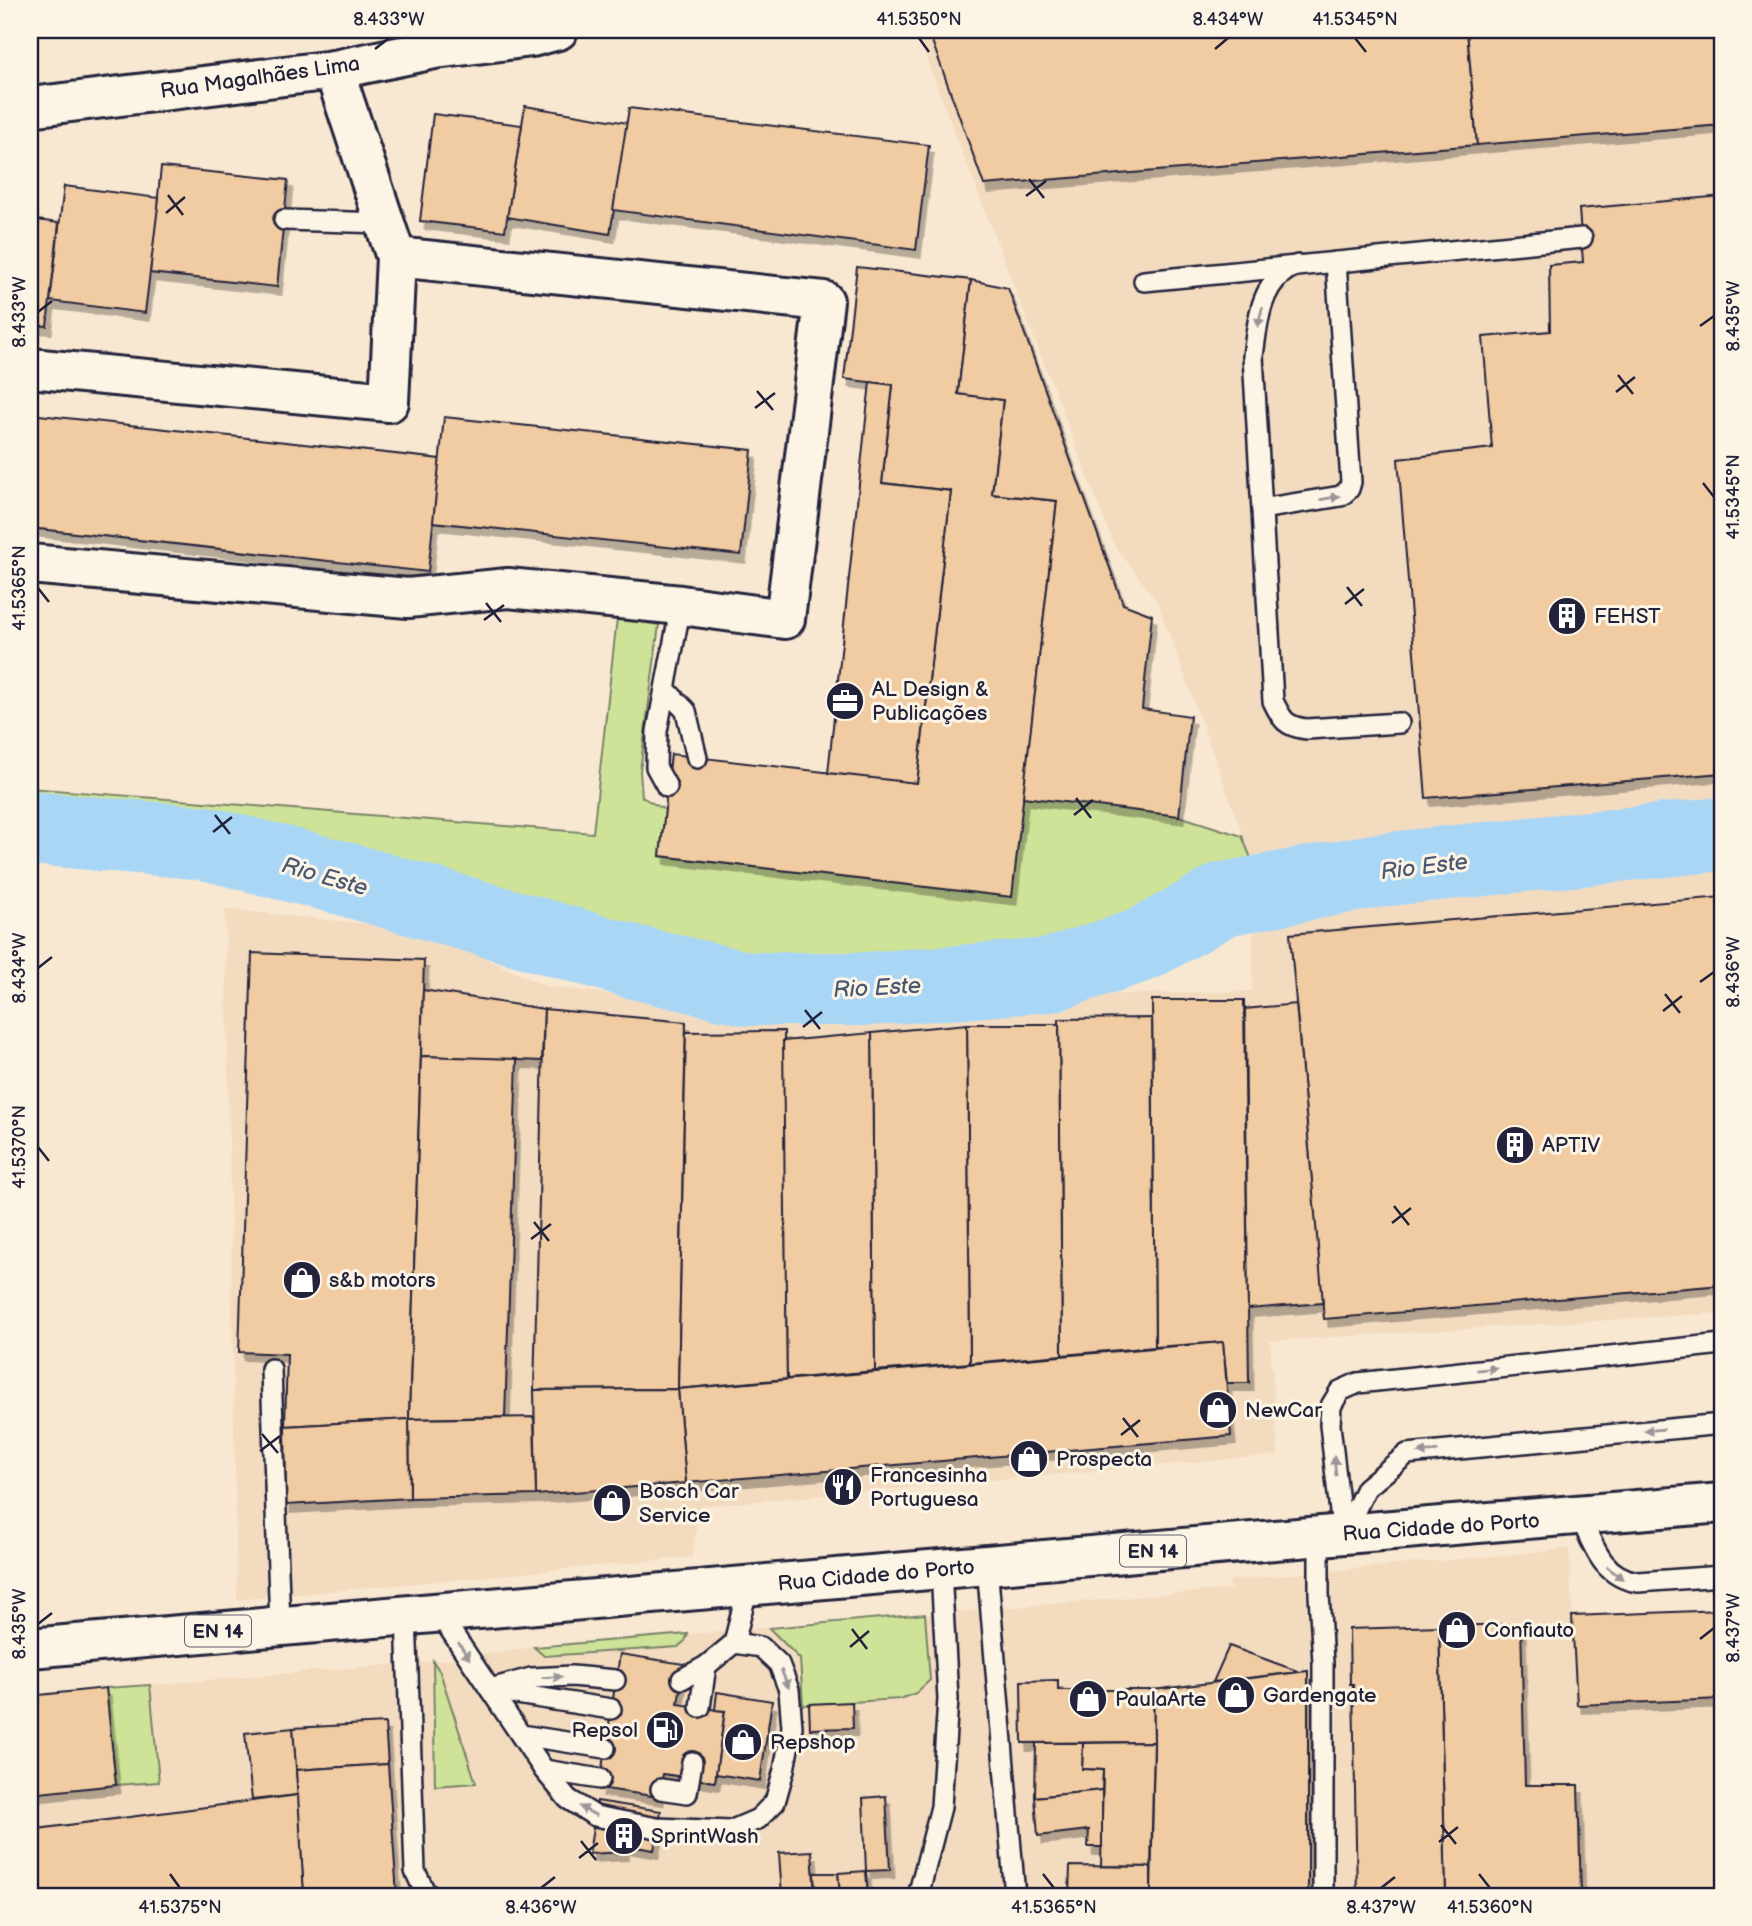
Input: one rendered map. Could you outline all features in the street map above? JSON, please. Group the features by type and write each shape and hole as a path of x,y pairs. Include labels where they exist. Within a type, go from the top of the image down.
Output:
{"street":[{"name":"Rua Magalhães Lima","path":"30,107 334,70 435,49 539,32"},
{"path":"30,368 389,402 390,240 334,70"},
{"path":"30,564 408,598 508,588 681,605 785,619 824,302 390,240"},
{"name":"Rua Cidade do Porto","path":"30,1647 1722,1503"}],"lane":[{"path":"284,220 390,240"},
{"path":"1144,281 1582,238"},
{"path":"1262,509 1336,497 1346,494 1349,489 1351,482 1336,262"},
{"path":"1298,265 1283,273 1263,303 1253,356 1273,701 1280,716 1293,727 1307,729 1399,723"},
{"path":"667,787 656,767 657,731 681,605"},
{"path":"665,689 686,711 697,758"},
{"path":"1323,1896 1323,1663 1319,1594 1340,1512 1330,1425 1331,1406 1340,1391 1358,1383 1722,1344"},
{"path":"271,1369 280,1626"},
{"path":"1332,1535 1366,1488 1407,1454 1722,1424"},
{"path":"1580,1516 1610,1572 1624,1580 1637,1582 1722,1576"},
{"path":"987,1566 1015,1896"},
{"path":"918,1896 940,1807 948,1699 942,1570"},
{"path":"682,1679 706,1666 734,1643 748,1586"},
{"path":"423,1614 490,1689 544,1770 568,1800 595,1816 657,1828 730,1831 758,1819 775,1802 792,1727 789,1690 779,1664 761,1647 734,1643"},
{"path":"423,1614 415,1871 425,1892 431,1896"},
{"path":"700,1707 706,1666"},
{"path":"490,1689 531,1678 572,1676 615,1680"},
{"path":"490,1689 611,1709"},
{"path":"521,1735 605,1748"},
{"path":"661,1789 687,1793 691,1762"},
{"path":"544,1770 600,1779"}],"shaded area":[{"path":"915,30 1722,30 1722,1313 1270,1341 1278,1455 700,1506 692,1557 237,1600 225,909 424,930 545,986 732,1009 968,998 1252,991 1255,868 1157,601 1114,545"},
{"path":"1569,1549 1577,1705 1722,1699 1722,1896 30,1896 30,1794 159,1781 150,1685 433,1661 534,1647 1230,1589 1230,1580"}],"green space":[{"path":"617,618 659,625 640,771 642,797 665,810 660,856 1011,897 1023,797 1179,816 1242,836 1255,868 1199,877 1126,933 1044,960 902,972 731,967 606,929 440,890 322,857 143,817 30,811 30,788 593,833"},
{"path":"925,1614 930,1680 916,1693 900,1699 803,1705 800,1659 769,1628"},
{"path":"688,1634 678,1647 544,1656 534,1647"},
{"path":"433,1661 440,1672 476,1783 435,1786"},
{"path":"150,1685 159,1782 116,1785 106,1688"}],"building":[{"path":"928,30 1467,30 1477,145 984,185"},
{"path":"1467,30 1722,30 1722,125 1477,145"},
{"path":"525,106 628,123 610,234 507,217"},
{"path":"629,108 929,145 916,250 613,210"},
{"path":"433,114 522,125 505,231 420,221"},
{"path":"161,167 288,180 277,287 150,273"},
{"path":"64,186 159,198 145,313 50,301"},
{"name":"FEHST","path":"1722,196 1722,773 1426,798 1398,459 1492,448 1483,337 1550,331 1549,265 1583,262 1579,209"},
{"path":"30,219 59,223 47,326 30,325"},
{"path":"857,267 971,280 958,394 1003,400 992,494 1057,501 1012,897 660,856 671,754 917,783 951,491 882,483 893,385 844,379"},
{"path":"971,280 1008,288 1123,604 1152,615 1142,709 1190,716 1179,816 1023,797 1057,501 992,494 1003,400 958,394"},
{"path":"870,382 893,385 882,483 951,491 917,783 828,773"},
{"path":"30,414 440,459 428,572 30,528"},
{"path":"444,417 752,450 741,555 433,522"},
{"name":"APTIV","path":"1722,897 1722,1285 1324,1319 1290,934"},
{"path":"252,953 424,960 409,1419 285,1426 287,1354 239,1352"},
{"path":"423,990 544,1009 542,1061 421,1056"},
{"path":"1152,1000 1244,1000 1249,1383 1227,1383 1223,1342 1155,1347"},
{"path":"1296,1004 1323,1303 1248,1309 1245,1009"},
{"path":"544,1009 686,1022 678,1389 534,1390"},
{"path":"1152,1018 1155,1347 1062,1355 1059,1019"},
{"path":"967,1024 1059,1024 1062,1355 970,1363"},
{"path":"967,1024 970,1363 875,1371 872,1033"},
{"path":"784,1031 787,1379 678,1389 686,1032"},
{"path":"872,1033 875,1371 787,1379 783,1041"},
{"path":"421,1056 517,1059 505,1417 409,1419"},
{"path":"1223,1342 1231,1436 686,1483 678,1389"},
{"path":"678,1389 686,1483 536,1495 534,1390"},
{"path":"534,1417 536,1495 410,1498 409,1419"},
{"path":"409,1419 410,1498 286,1505 285,1426"},
{"path":"1722,1610 1722,1699 1577,1705 1572,1616"},
{"path":"1521,1624 1525,1785 1578,1785 1581,1896 1446,1896 1439,1626"},
{"path":"1439,1626 1446,1896 1357,1896 1353,1684 1350,1684 1349,1629"},
{"path":"1229,1646 1300,1672 1213,1682"},
{"name":"Repsol","path":"620,1654 684,1664 678,1704 725,1711 715,1782 663,1774 659,1797 599,1788"},
{"path":"1308,1671 1308,1896 1151,1896 1153,1690"},
{"path":"1058,1680 1058,1690 1153,1690 1154,1742 1022,1743 1021,1681"},
{"path":"106,1688 116,1785 30,1794 30,1696"},
{"name":"Repshop","path":"717,1692 772,1701 760,1781 716,1774 725,1711 715,1710"},
{"path":"852,1702 853,1728 810,1729 809,1704"},
{"path":"385,1723 388,1764 296,1770 293,1728"},
{"path":"293,1728 298,1795 252,1800 245,1733"},
{"path":"1154,1742 1151,1867 1101,1866 1103,1770 1082,1769 1083,1743"},
{"path":"1036,1743 1083,1743 1082,1769 1103,1770 1102,1790 1035,1797"},
{"path":"388,1764 397,1896 304,1896 296,1770"},
{"path":"1102,1790 1102,1847 1088,1847 1089,1830 1038,1836 1035,1797"},
{"path":"298,1795 304,1896 30,1896 30,1830"},
{"path":"886,1796 890,1870 866,1871 863,1798"},
{"name":"SprintWash","path":"597,1801 661,1811 654,1850 624,1845 623,1852 589,1854"},
{"path":"812,1851 815,1896 782,1896 779,1853"},
{"path":"1070,1866 1151,1867 1151,1896 1069,1896"},
{"path":"866,1871 868,1896 840,1896 838,1873"},
{"path":"814,1873 838,1873 840,1896 815,1896"}],"waterway":[{"name":"Rio Este","path":"30,828 205,843 342,878 634,962 750,989 867,989 1050,975 1142,945 1224,899 1380,870 1722,834"}],"place":[{"name":"FEHST","path":"1567,616"},
{"name":"AL Design & Publicações","path":"845,701"},
{"name":"APTIV","path":"1515,1145"},
{"name":"s&b motors","path":"302,1280"},
{"name":"NewCar","path":"1218,1410"},
{"name":"Prospecta","path":"1029,1459"},
{"name":"Francesinha Portuguesa","path":"843,1487"},
{"name":"Bosch Car Service","path":"612,1503"},
{"name":"Confiauto","path":"1457,1630"},
{"name":"Gardengate","path":"1236,1695"},
{"name":"PaulaArte","path":"1088,1699"},
{"name":"Repsol","path":"665,1730"},
{"name":"Repshop","path":"743,1742"},
{"name":"SprintWash","path":"624,1836"}]}
